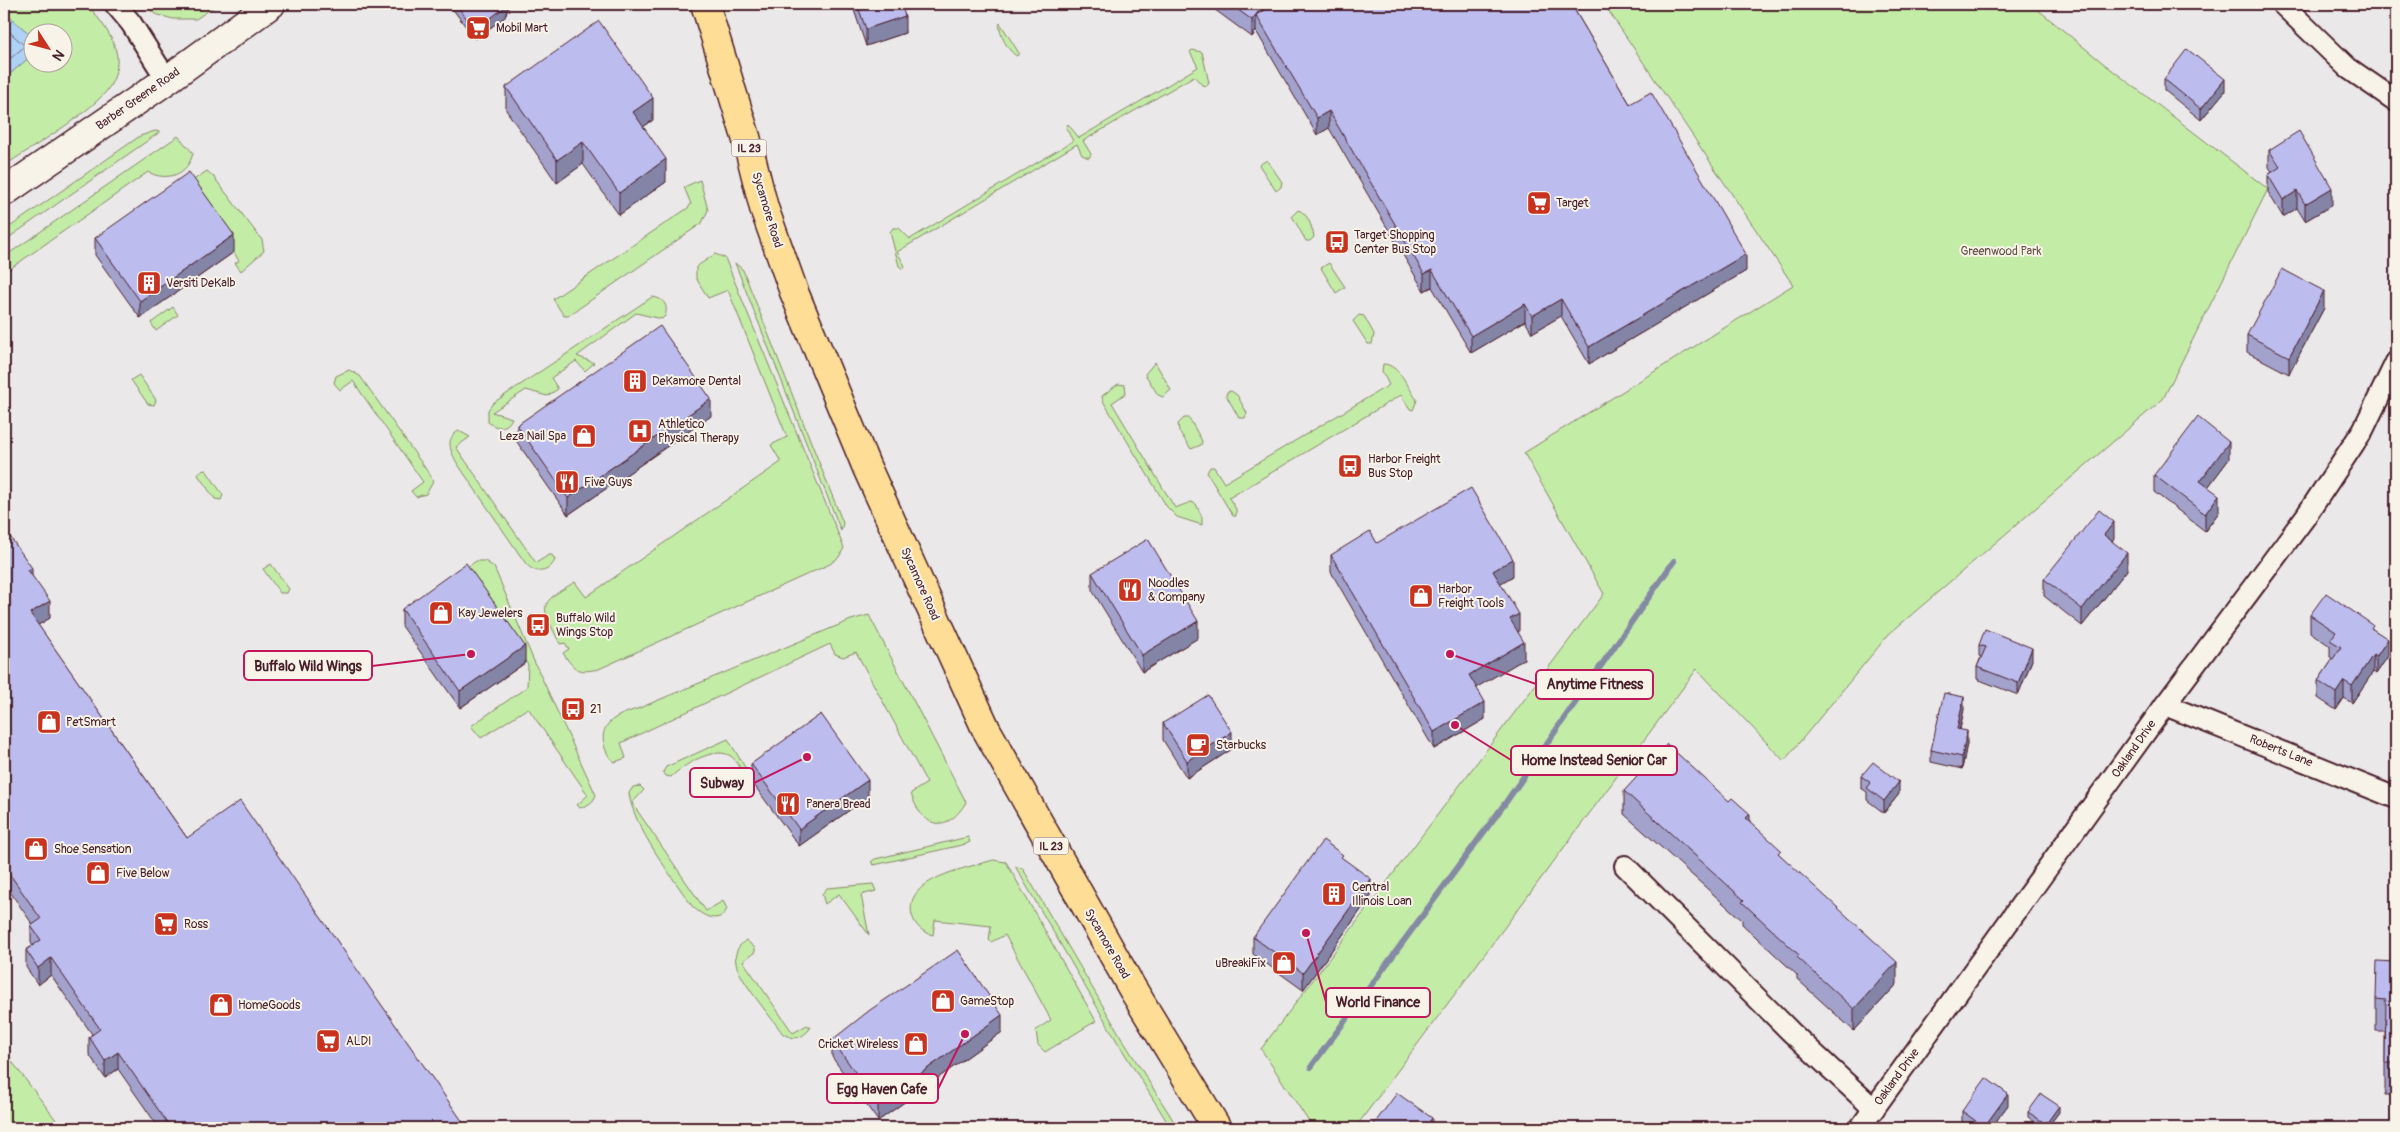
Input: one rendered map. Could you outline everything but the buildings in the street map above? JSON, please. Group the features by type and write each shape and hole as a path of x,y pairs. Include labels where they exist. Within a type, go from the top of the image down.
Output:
{"main road":[{"name":"Barber Greene Road","path":"4,192 166,80 271,4"},
{"name":"Sycamore Road","path":"705,4 746,137 764,208 794,292 867,468 970,694 991,738 1132,988 1218,1128"}],"street":[{"path":"116,4 131,23 166,80"},
{"path":"2282,4 2348,68 2396,101"},
{"name":"Oakland Drive","path":"1860,1128 2166,705 2306,516 2350,452 2396,362"},
{"name":"Roberts Lane","path":"2166,705 2396,798"},
{"path":"1625,866 1792,1033 1874,1109"}],"green space":[{"path":"4,4 87,4 113,42 117,56 117,68 110,86 91,107 4,166 4,79 22,64 22,72 72,72 72,22 22,22 22,27 4,12"},
{"path":"142,4 218,4 196,19 173,19 155,14"},
{"name":"Greenwood Park","path":"1604,4 2031,4 2103,63 2268,189 2163,399 1889,634 1784,761 1697,669 1355,1128 1313,1128 1261,1049 1604,594 1524,453 1793,285"},
{"path":"1000,23 1019,53 1017,56 1004,41 1000,31"},
{"path":"1192,50 1202,52 1209,83 1207,86 1202,85 1194,76 1083,141 1091,154 1089,158 1082,155 1077,144 897,252 905,266 903,269 899,266 890,232 893,228 899,228 910,239 1073,141 1066,128 1068,124 1079,138 1198,67 1190,52"},
{"path":"155,131 160,132 4,241 4,231 140,136"},
{"path":"178,136 193,153 187,167 182,171 169,176 155,175 148,172 4,273 4,257"},
{"path":"1267,160 1282,182 1281,187 1276,191 1259,165"},
{"path":"207,171 213,176 262,240 264,251 241,271 235,263 239,261 192,181"},
{"path":"700,180 708,210 702,223 568,316 564,316 553,299 688,208 691,204 684,187"},
{"path":"1298,210 1307,217 1311,225 1314,237 1310,241 1306,241 1292,216"},
{"path":"715,254 725,258 844,548 839,557 830,564 599,669 586,671 578,669 571,664 563,653 569,649 565,643 560,644 549,621 546,613 548,601 575,582 586,597 781,462 771,445 787,437 728,290 708,298 696,278 696,267"},
{"path":"735,263 743,270 843,523 841,531"},
{"path":"1329,263 1345,287 1336,293 1321,268"},
{"path":"652,297 666,305 665,316 662,319 636,313 577,356 594,363 585,371 576,361 551,378 558,389 547,396 526,390 492,412 512,418 508,424 498,427 488,422 488,410 493,403"},
{"path":"173,307 178,315 156,331 151,323"},
{"path":"1359,315 1364,316 1374,334 1372,344 1368,344 1353,321"},
{"path":"1155,362 1171,390 1163,397 1158,395 1145,374"},
{"path":"1383,364 1389,365 1399,372 1407,384 1417,400 1413,410 1410,409 1401,395 1229,498 1236,509 1236,516 1233,516 1207,473 1210,467 1214,467 1224,483 1389,385 1382,371"},
{"path":"349,370 360,376 430,475 433,482 426,494 416,497 411,491 423,482 353,381 340,390 334,383 336,376"},
{"path":"139,375 156,400 154,405 148,404 131,380"},
{"path":"1118,384 1125,385 1126,393 1112,403 1175,508 1191,502 1196,504 1202,517 1202,525 1177,517 1167,507 1103,401 1102,396"},
{"path":"1231,391 1237,395 1247,413 1245,418 1239,418 1226,395 1227,392"},
{"path":"1184,418 1189,418 1202,441 1201,445 1191,449 1179,431 1178,424"},
{"path":"459,431 470,437 456,447 536,563 552,555 555,560 549,568 538,571 526,564 457,463 451,450 450,441 454,434"},
{"path":"206,470 223,495 221,500 215,499 198,475 201,471"},
{"path":"476,561 485,561 494,567 533,659 596,795 592,802 585,806 580,808 577,805 588,795 528,708 481,738 471,726 527,687 528,665 462,571"},
{"path":"271,564 289,589 287,593 280,593 263,569"},
{"path":"869,615 966,802 959,813 951,819 943,823 935,823 921,814 915,805 911,793 927,783 856,652 843,657 835,654 830,644 621,743 626,758 615,762 607,752 604,745 604,731 607,725 617,717 851,620"},
{"path":"728,739 749,774 745,777 732,757 717,753 691,762 671,777 666,776 663,772 666,767"},
{"path":"640,786 644,790 632,803 706,911 723,901 727,909 724,914 715,918 710,917 700,913 692,906 654,851 637,820 629,793 633,787"},
{"path":"968,837 970,842 966,844 874,865 871,862 875,859"},
{"path":"993,860 1006,862 1096,1021 1045,1052 1038,1045 1036,1030 1051,1020 1005,935 991,942 989,940 991,926 935,920 933,935 920,928 912,915 912,902 917,892 927,883 954,871"},
{"path":"1015,866 1023,869 1124,1042 1178,1128 1171,1128 1118,1043"},
{"path":"873,884 876,891 861,895 869,935 839,894 825,904 822,894 827,888"},
{"path":"746,940 755,948 755,952 743,961 793,1033 807,1025 810,1027 803,1035 794,1038 783,1034 743,979 736,963 736,953"},
{"path":"4,1051 62,1128 4,1128"}],"water":[{"path":"4,12 22,27 22,64 4,79"}],"waterway":[{"path":"1311,1067 1506,802 1674,561"}],"place":[{"name":"Mobil Mart","path":"478,28"},
{"name":"Target","path":"1539,203"},
{"name":"Target Shopping Center Bus Stop","path":"1337,242"},
{"name":"Versiti DeKalb","path":"149,283"},
{"name":"DeKamore Dental","path":"635,381"},
{"name":"Athletico Physical Therapy","path":"640,431"},
{"name":"Leza Nail Spa","path":"584,436"},
{"name":"Harbor Freight Bus Stop","path":"1350,466"},
{"name":"Five Guys","path":"567,482"},
{"name":"Noodles & Company","path":"1130,590"},
{"name":"Harbor Freight Tools","path":"1421,596"},
{"name":"Kay Jewelers","path":"441,613"},
{"name":"Buffalo Wild Wings Stop","path":"538,625"},
{"name":"Buffalo Wild Wings","path":"471,654"},
{"name":"Anytime Fitness","path":"1450,654"},
{"name":"21","path":"573,709"},
{"name":"PetSmart","path":"49,722"},
{"name":"Home Instead Senior Car","path":"1455,725"},
{"name":"Starbucks","path":"1198,745"},
{"name":"Subway","path":"807,757"},
{"name":"Panera Bread","path":"788,804"},
{"name":"Shoe Sensation","path":"36,849"},
{"name":"Five Below","path":"98,873"},
{"name":"Central Illinois Loan","path":"1334,894"},
{"name":"Ross","path":"166,924"},
{"name":"World Finance","path":"1306,933"},
{"name":"uBreakiFix","path":"1284,963"},
{"name":"GameStop","path":"943,1001"},
{"name":"HomeGoods","path":"221,1005"},
{"name":"Egg Haven Cafe","path":"965,1034"},
{"name":"ALDI","path":"328,1041"},
{"name":"Cricket Wireless","path":"916,1044"}]}
